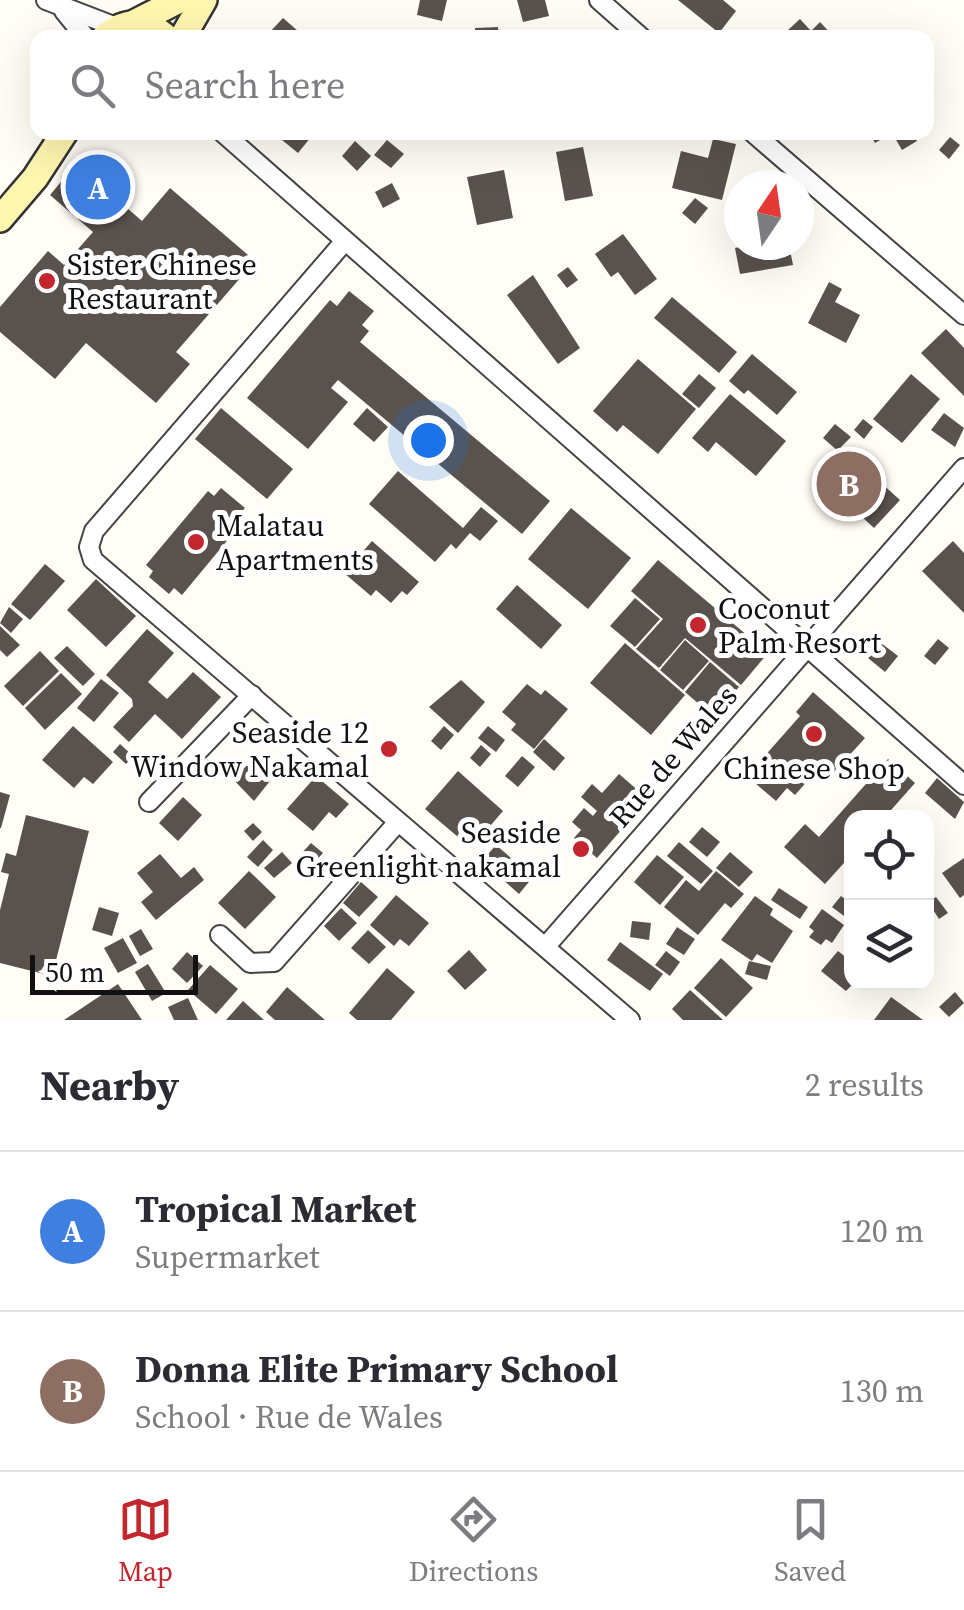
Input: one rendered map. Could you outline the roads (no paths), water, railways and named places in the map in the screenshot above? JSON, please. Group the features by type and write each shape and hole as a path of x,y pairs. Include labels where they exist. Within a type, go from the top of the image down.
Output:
{"street":[{"path":"46,0 63,10 119,29 153,26 158,30"},
{"path":"119,29 179,0"},
{"path":"187,30 204,0"},
{"path":"599,0 633,30"},
{"path":"63,10 79,30"},
{"path":"0,219 35,178 60,140"},
{"path":"35,178 79,140"},
{"path":"229,140 964,785"},
{"path":"761,140 964,315"},
{"path":"344,242 94,532 89,547 93,560 630,1020"},
{"name":"Rue de Wales","path":"546,946 804,646 964,468"},
{"path":"149,802 252,695"},
{"path":"220,935 250,963 274,962 398,822"}],"place":[{"name":"Tropical Market","path":"98,187"},
{"name":"Sister Chinese Restaurant","path":"47,281"},
{"name":"Donna Elite Primary School","path":"849,484"},
{"name":"Malatau Apartments","path":"196,542"},
{"name":"Coconut Palm Resort","path":"698,625"},
{"name":"Chinese Shop","path":"814,734"},
{"name":"Seaside 12 Window Nakamal","path":"389,749"},
{"name":"Seaside Greenlight nakamal","path":"581,849"}]}
